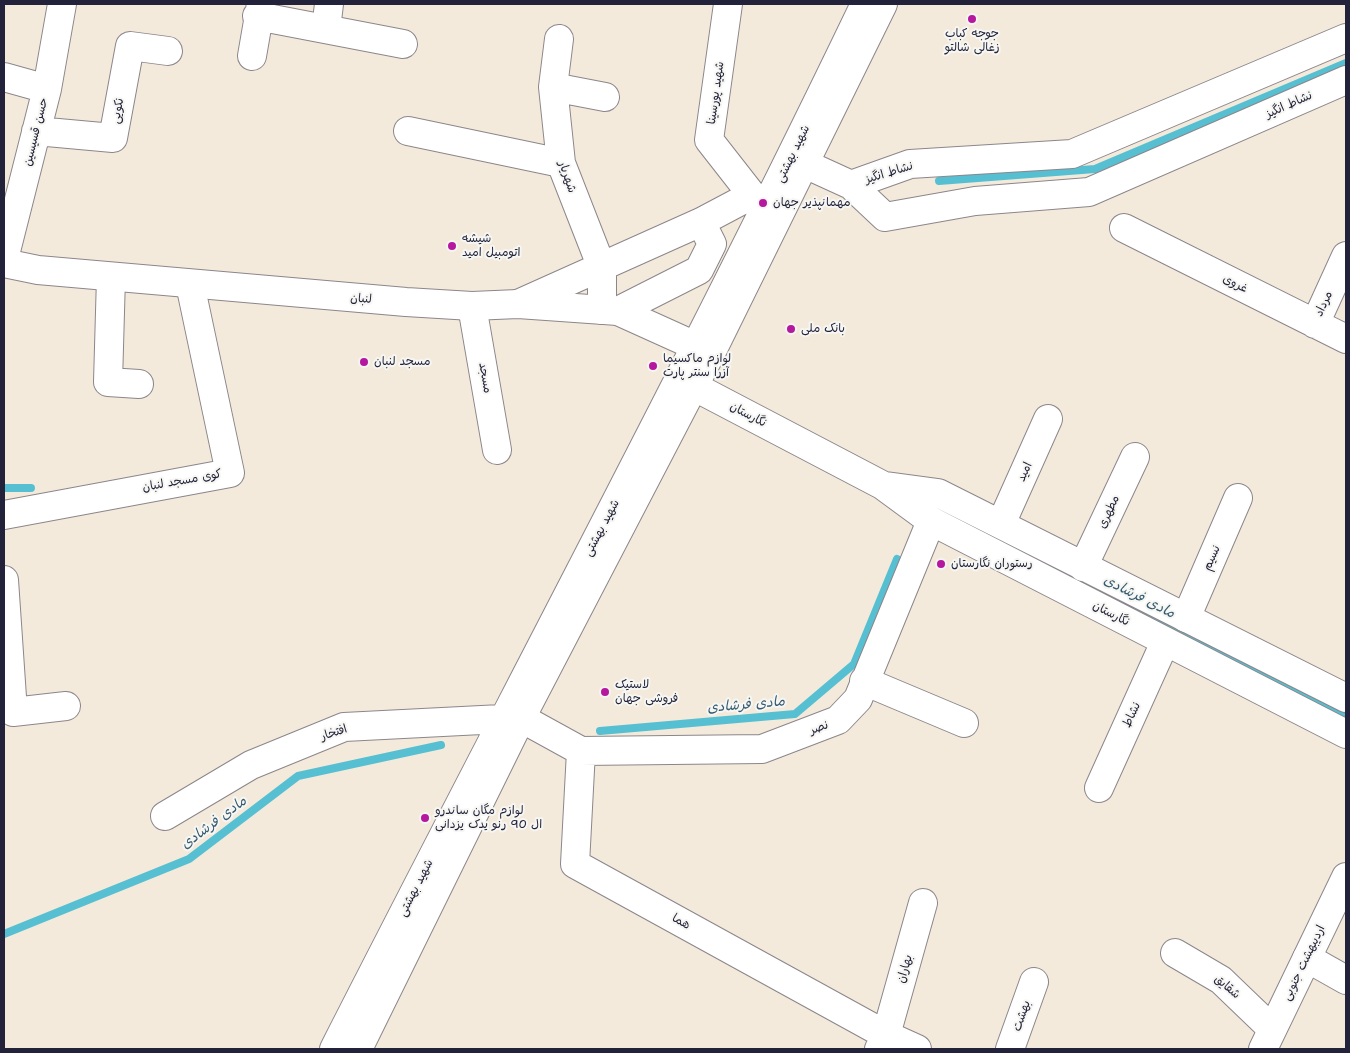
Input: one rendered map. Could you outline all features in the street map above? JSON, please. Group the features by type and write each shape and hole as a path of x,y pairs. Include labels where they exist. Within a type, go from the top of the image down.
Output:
{"street":[{"name":"حسن قسیسین","path":"4,261 47,88 62,4"},
{"name":"شهید پورسینا","path":"728,4 710,140 768,202"},
{"name":"شهید بهشتی","path":"358,1049 512,718 704,350 768,202 865,4"},
{"name":"شهید بهشتی","path":"768,202 805,164 883,4"},
{"path":"252,56 259,10 327,16 403,44"},
{"name":"نشاط انگیز","path":"1344,35 1072,154 910,164 851,185 885,217 975,200 1089,192 1346,80"},
{"name":"شهریار","path":"559,39 553,87 561,163 602,268 610,311"},
{"name":"نکویی","path":"36,132 113,138 130,46 168,50"},
{"path":"4,77 47,88"},
{"path":"553,87 605,97"},
{"path":"408,130 561,163"},
{"path":"805,164 851,185"},
{"path":"518,304 701,222 768,202"},
{"path":"610,311 699,270 712,244 701,222"},
{"name":"غروی","path":"1124,228 1346,339"},
{"name":"مرداد","path":"1315,324 1346,256"},
{"name":"لنبان","path":"4,261 38,270 190,284 472,306 518,304 610,311 704,350"},
{"path":"111,277 108,382 140,384"},
{"name":"کوی مسجد لنبان","path":"4,514 230,472 190,284"},
{"name":"مسجد","path":"472,306 497,450"},
{"name":"شهید بهشتی","path":"334,1049 693,386 704,350"},
{"name":"نگارستان","path":"693,386 882,485 930,522 1346,734"},
{"name":"امید","path":"1001,524 1048,419"},
{"name":"مطهری","path":"1083,567 1135,457"},
{"name":"نگارستان","path":"882,485 938,494 1346,698"},
{"name":"نسیم","path":"1186,618 1238,498"},
{"name":"نصر","path":"581,751 762,749 838,720 858,699 930,522"},
{"path":"4,580 13,712 66,706"},
{"name":"نشاط","path":"1099,788 1166,642"},
{"path":"864,681 964,723"},
{"path":"512,718 581,751"},
{"name":"افتخار","path":"165,816 250,766 344,727 512,718"},
{"name":"هما","path":"581,751 575,864 883,1042"},
{"name":"اردیبهشت جنوبی","path":"1268,1039 1346,877"},
{"name":"بهاران","path":"883,1042 923,903"},
{"name":"شقایق","path":"1175,953 1221,980 1268,1039"},
{"path":"1307,958 1346,980"},
{"name":"بهشت","path":"1010,1049 1034,982"},
{"path":"883,1042 917,1049"}],"waterway":[{"path":"939,181 1095,169 1346,63"},
{"path":"4,488 31,488"},
{"name":"مادی فرشادی","path":"1014,548 1346,714"},
{"name":"مادی فرشادی","path":"600,731 795,714 854,664 897,559"},
{"name":"مادی فرشادی","path":"4,934 189,859 298,776 441,745"}],"place":[{"name":"جوجه کباب زغالی شالتو","path":"972,19"},
{"name":"مهمانپذیر جهان","path":"763,203"},
{"name":"شیشه اتومبیل امید","path":"452,246"},
{"name":"بانک ملی","path":"791,329"},
{"name":"مسجد لنبان","path":"364,362"},
{"name":"لوازم ماکسیما آزرا سنتر پارت","path":"653,366"},
{"name":"رستوران نگارستان","path":"941,564"},
{"name":"لاستیک فروشی جهان","path":"605,692"},
{"name":"لوازم مگان ساندرو ال 90 رنو یدک یزدانی","path":"425,818"}]}
